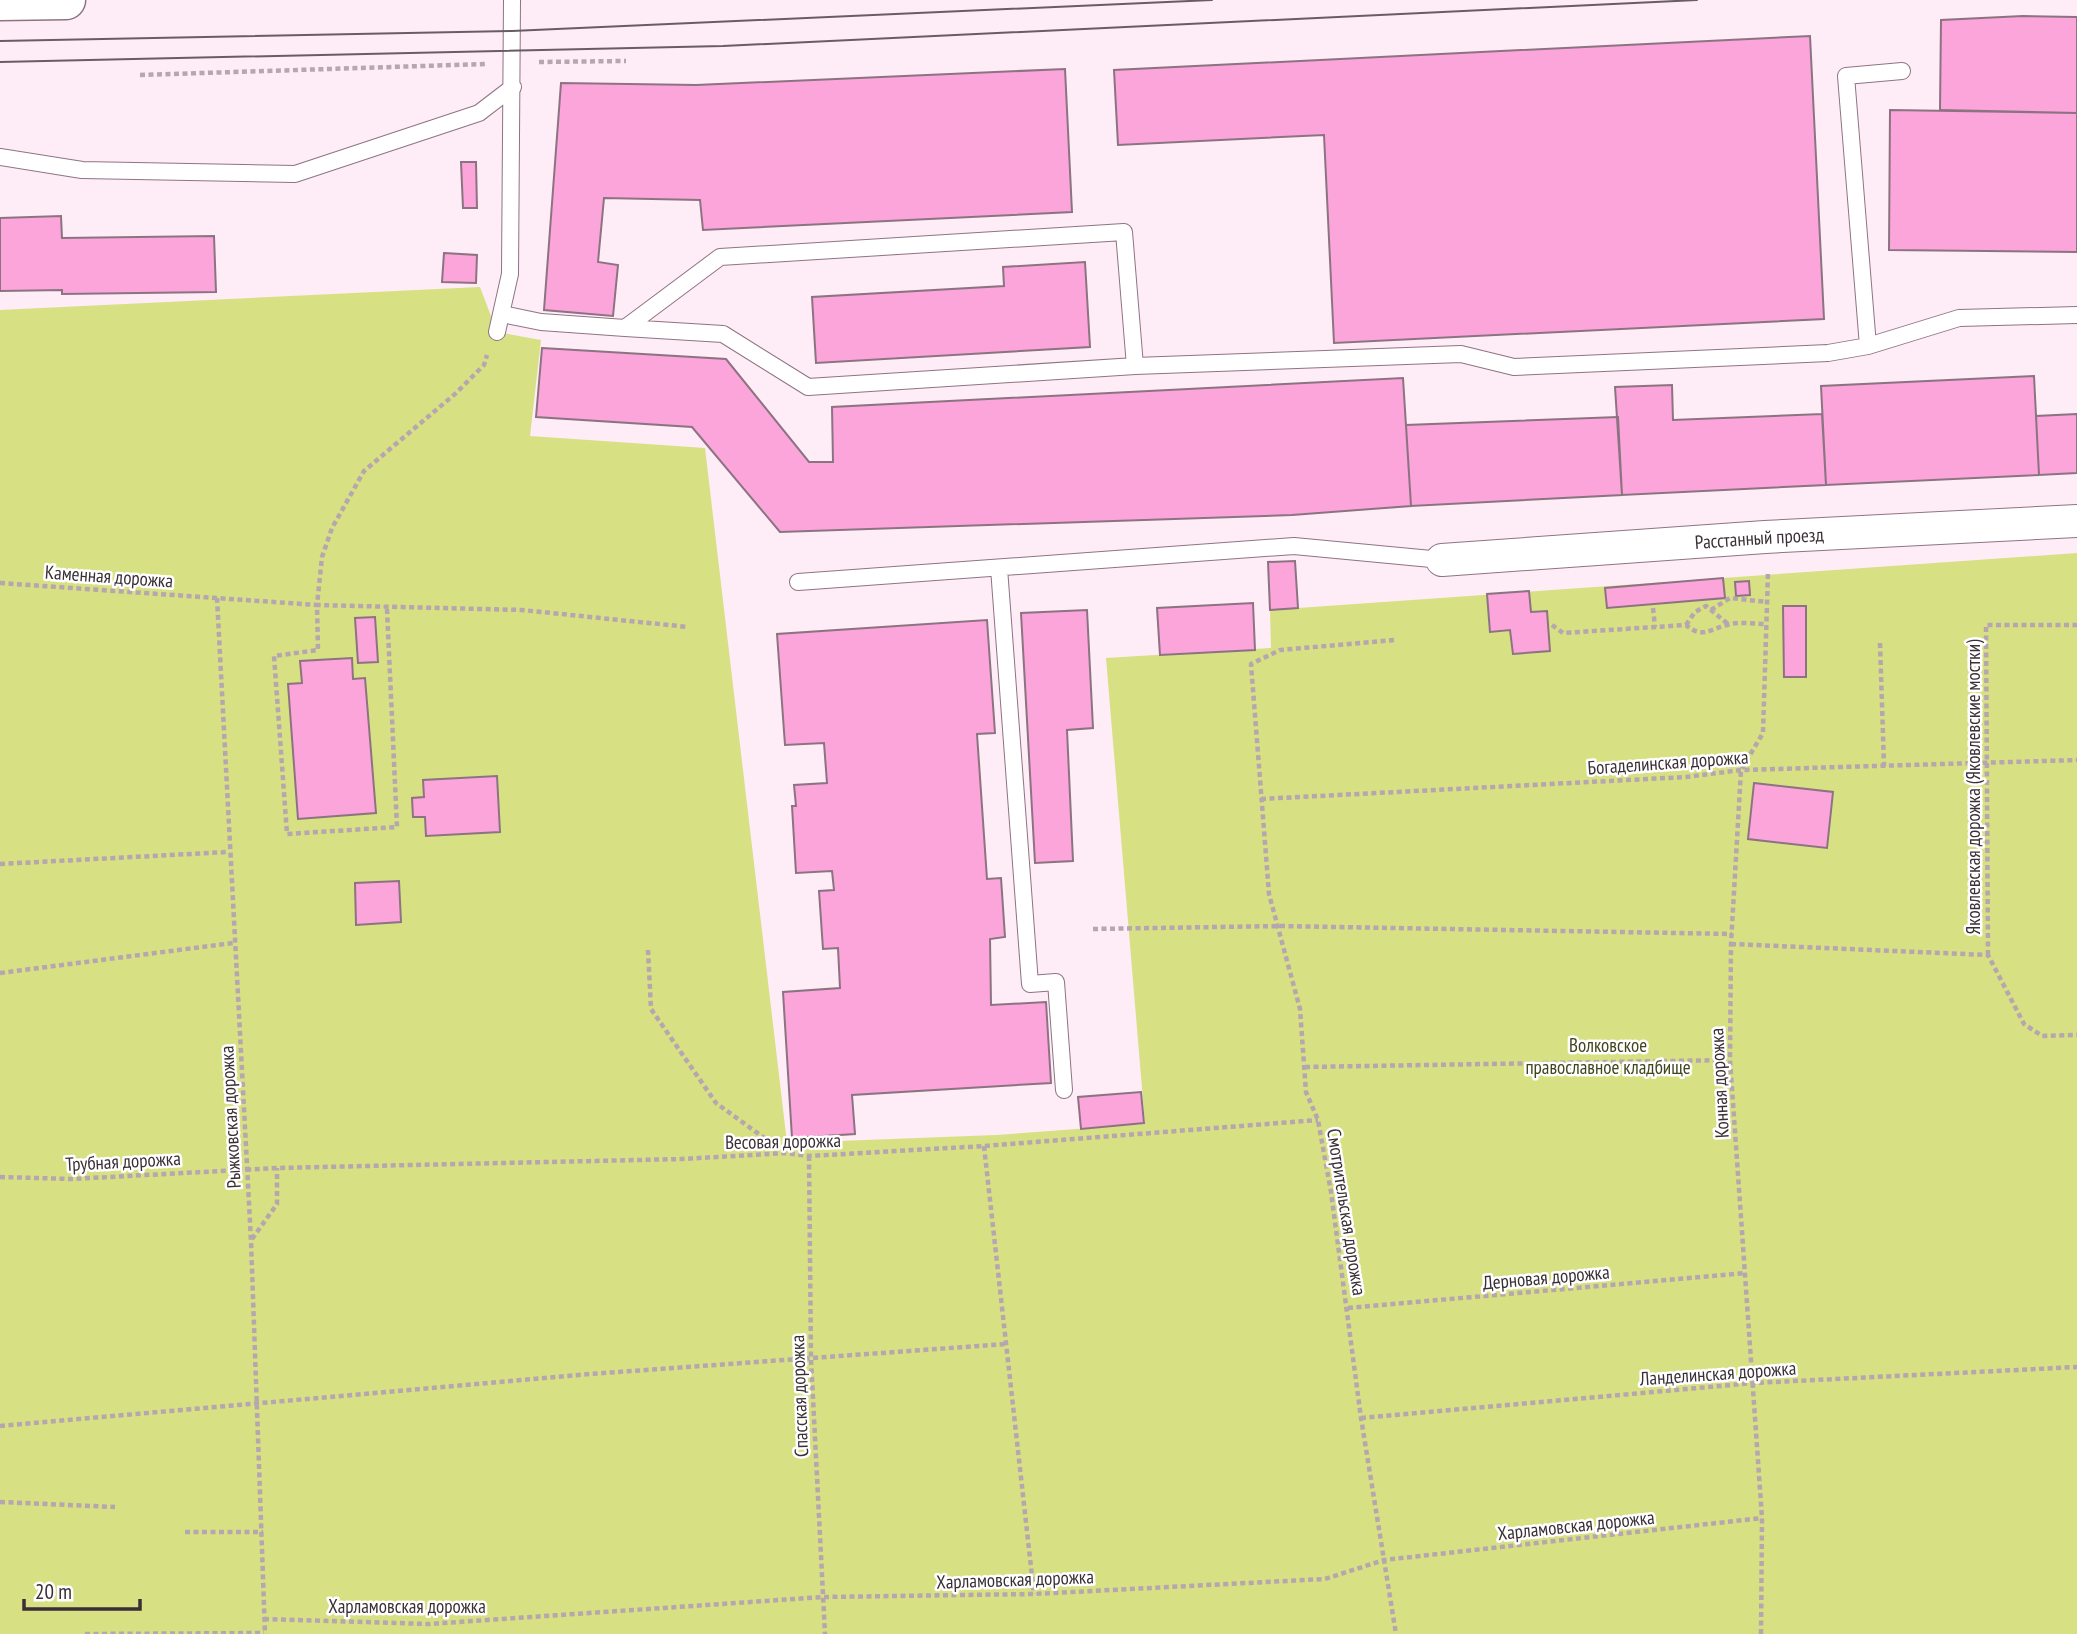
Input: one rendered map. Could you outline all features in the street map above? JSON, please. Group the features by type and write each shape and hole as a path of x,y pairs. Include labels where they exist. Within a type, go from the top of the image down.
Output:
{"main road":[{"path":"0,1 66,0"}],"street":[{"name":"Расстанный проезд","path":"1442,560 1765,537 2077,521"}],"lane":[{"path":"496,332 510,274 512,0"},
{"path":"1868,346 1846,76 1902,71"},
{"path":"0,157 82,170 295,174 479,113 513,87"},
{"path":"625,328 720,257 1124,232 1135,366"},
{"path":"502,314 541,322 723,334 808,387 1135,366 1461,354 1514,368 1828,353 1868,346 1959,318 2077,315"},
{"path":"798,583 1294,546 1442,560"},
{"path":"999,568 1030,984 1056,982 1064,1090"}],"path":[{"path":"140,75 626,61"},
{"path":"387,609 397,827 288,834 274,656 318,650 317,605 322,557 328,538 364,471 455,394 484,365 496,332"},
{"name":"Конная дорожка","path":"1761,1634 1762,1518 1730,1060 1731,944 1741,770 1763,733 1768,573 1765,537"},
{"name":"Каменная дорожка","path":"0,583 387,609 522,610 688,626"},
{"name":"Рыжковская дорожка","path":"217,598 228,852 251,1241 263,1532 264,1633"},
{"path":"1711,610 1730,598 1767,602"},
{"path":"1686,625 1695,612 1706,606 1728,624"},
{"path":"1653,608 1655,627"},
{"path":"1552,625 1563,633 1686,625 1692,631 1707,634 1728,624 1767,624"},
{"name":"Яковлевская дорожка (Яковлевские мостки)","path":"1988,955 1986,625 2077,625"},
{"name":"Смотрительская дорожка","path":"1394,640 1280,650 1251,664 1269,894 1280,926 1300,1009 1306,1093 1318,1120 1349,1308 1361,1418 1396,1634"},
{"path":"1880,643 1884,766"},
{"name":"Богаделинская дорожка","path":"1261,799 1686,777 1741,770 2077,760"},
{"path":"0,864 228,852"},
{"path":"1093,929 1280,926 1732,934"},
{"path":"0,973 233,943"},
{"path":"1731,944 1988,955 2024,1024 2042,1036 2077,1035"},
{"path":"648,950 651,1009 716,1103 785,1153"},
{"path":"1305,1067 1730,1060"},
{"name":"Весовая дорожка","path":"247,1169 682,1159 785,1153 809,1156 984,1146 1318,1120"},
{"path":"984,1146 1034,1594"},
{"name":"Спасская дорожка","path":"809,1156 811,1359 825,1634"},
{"path":"251,1241 277,1204 277,1168"},
{"name":"Трубная дорожка","path":"0,1177 72,1179 247,1169"},
{"name":"Дерновая дорожка","path":"1349,1308 1746,1273"},
{"path":"0,1426 590,1374 1006,1344"},
{"name":"Ланделинская дорожка","path":"1361,1418 1754,1383 2077,1367"},
{"path":"0,1502 115,1507"},
{"name":"Харламовская дорожка","path":"264,1619 429,1624 823,1597 1034,1594 1325,1579 1384,1560 1762,1518"},
{"path":"185,1532 263,1532"},
{"path":"85,1634 264,1633"}],"green space":[{"name":"Волковское православное кладбище","path":"480,287 497,332 541,340 530,436 705,448 787,1143 996,1135 1145,1124 1106,658 1271,648 1270,610 2077,553 2077,1634 0,1634 0,310"}],"building":[{"path":"2023,16 2077,17 2077,113 1940,110 1941,20"},
{"path":"1810,36 1824,319 1334,343 1324,135 1118,145 1114,70"},
{"path":"1065,69 1072,212 703,230 700,200 604,198 598,262 618,265 613,316 544,310 561,83 696,85"},
{"path":"1890,110 2077,113 2077,252 1889,250"},
{"path":"461,162 476,162 477,208 463,208"},
{"path":"61,216 62,238 214,236 216,292 62,294 62,290 0,291 0,218"},
{"path":"444,253 477,255 476,283 442,282"},
{"path":"1085,262 1090,347 816,363 812,297 1004,286 1003,267"},
{"path":"542,348 726,359 809,462 833,462 832,407 1403,378 1411,506 1292,515 780,532 692,427 536,417"},
{"path":"2034,376 2039,475 1826,485 1821,386"},
{"path":"1672,385 1673,420 1822,414 1826,485 1622,495 1615,387"},
{"path":"2077,414 2077,473 2039,475 2036,416"},
{"path":"1618,417 1622,495 1411,506 1406,425"},
{"path":"1295,561 1298,608 1270,610 1268,562"},
{"path":"1723,578 1725,598 1607,608 1605,588"},
{"path":"1749,581 1750,595 1736,596 1735,582"},
{"path":"1529,591 1531,612 1547,611 1550,651 1513,654 1510,630 1490,632 1487,594"},
{"path":"1253,603 1255,650 1160,655 1157,608"},
{"path":"1783,606 1806,606 1806,677 1784,677"},
{"path":"1087,610 1093,728 1067,730 1073,861 1035,863 1021,613"},
{"path":"375,617 378,662 358,663 355,618"},
{"path":"987,620 995,733 977,734 987,879 1001,878 1005,937 990,939 991,1005 1046,1002 1051,1083 852,1095 855,1134 792,1138 783,992 840,988 838,948 823,949 819,891 834,890 832,871 796,873 792,806 796,806 794,785 827,783 824,743 785,745 777,634"},
{"path":"352,658 353,679 365,678 376,813 298,819 288,684 302,683 300,661"},
{"path":"497,776 500,832 426,836 425,817 413,817 412,798 424,797 423,780"},
{"path":"1754,783 1833,792 1827,848 1748,839"},
{"path":"399,881 401,922 356,925 355,883"},
{"path":"1141,1092 1144,1123 1081,1129 1078,1097"}],"tram line":[{"path":"0,41 512,31 1212,0"},
{"path":"0,62 723,46 1697,0"}]}
